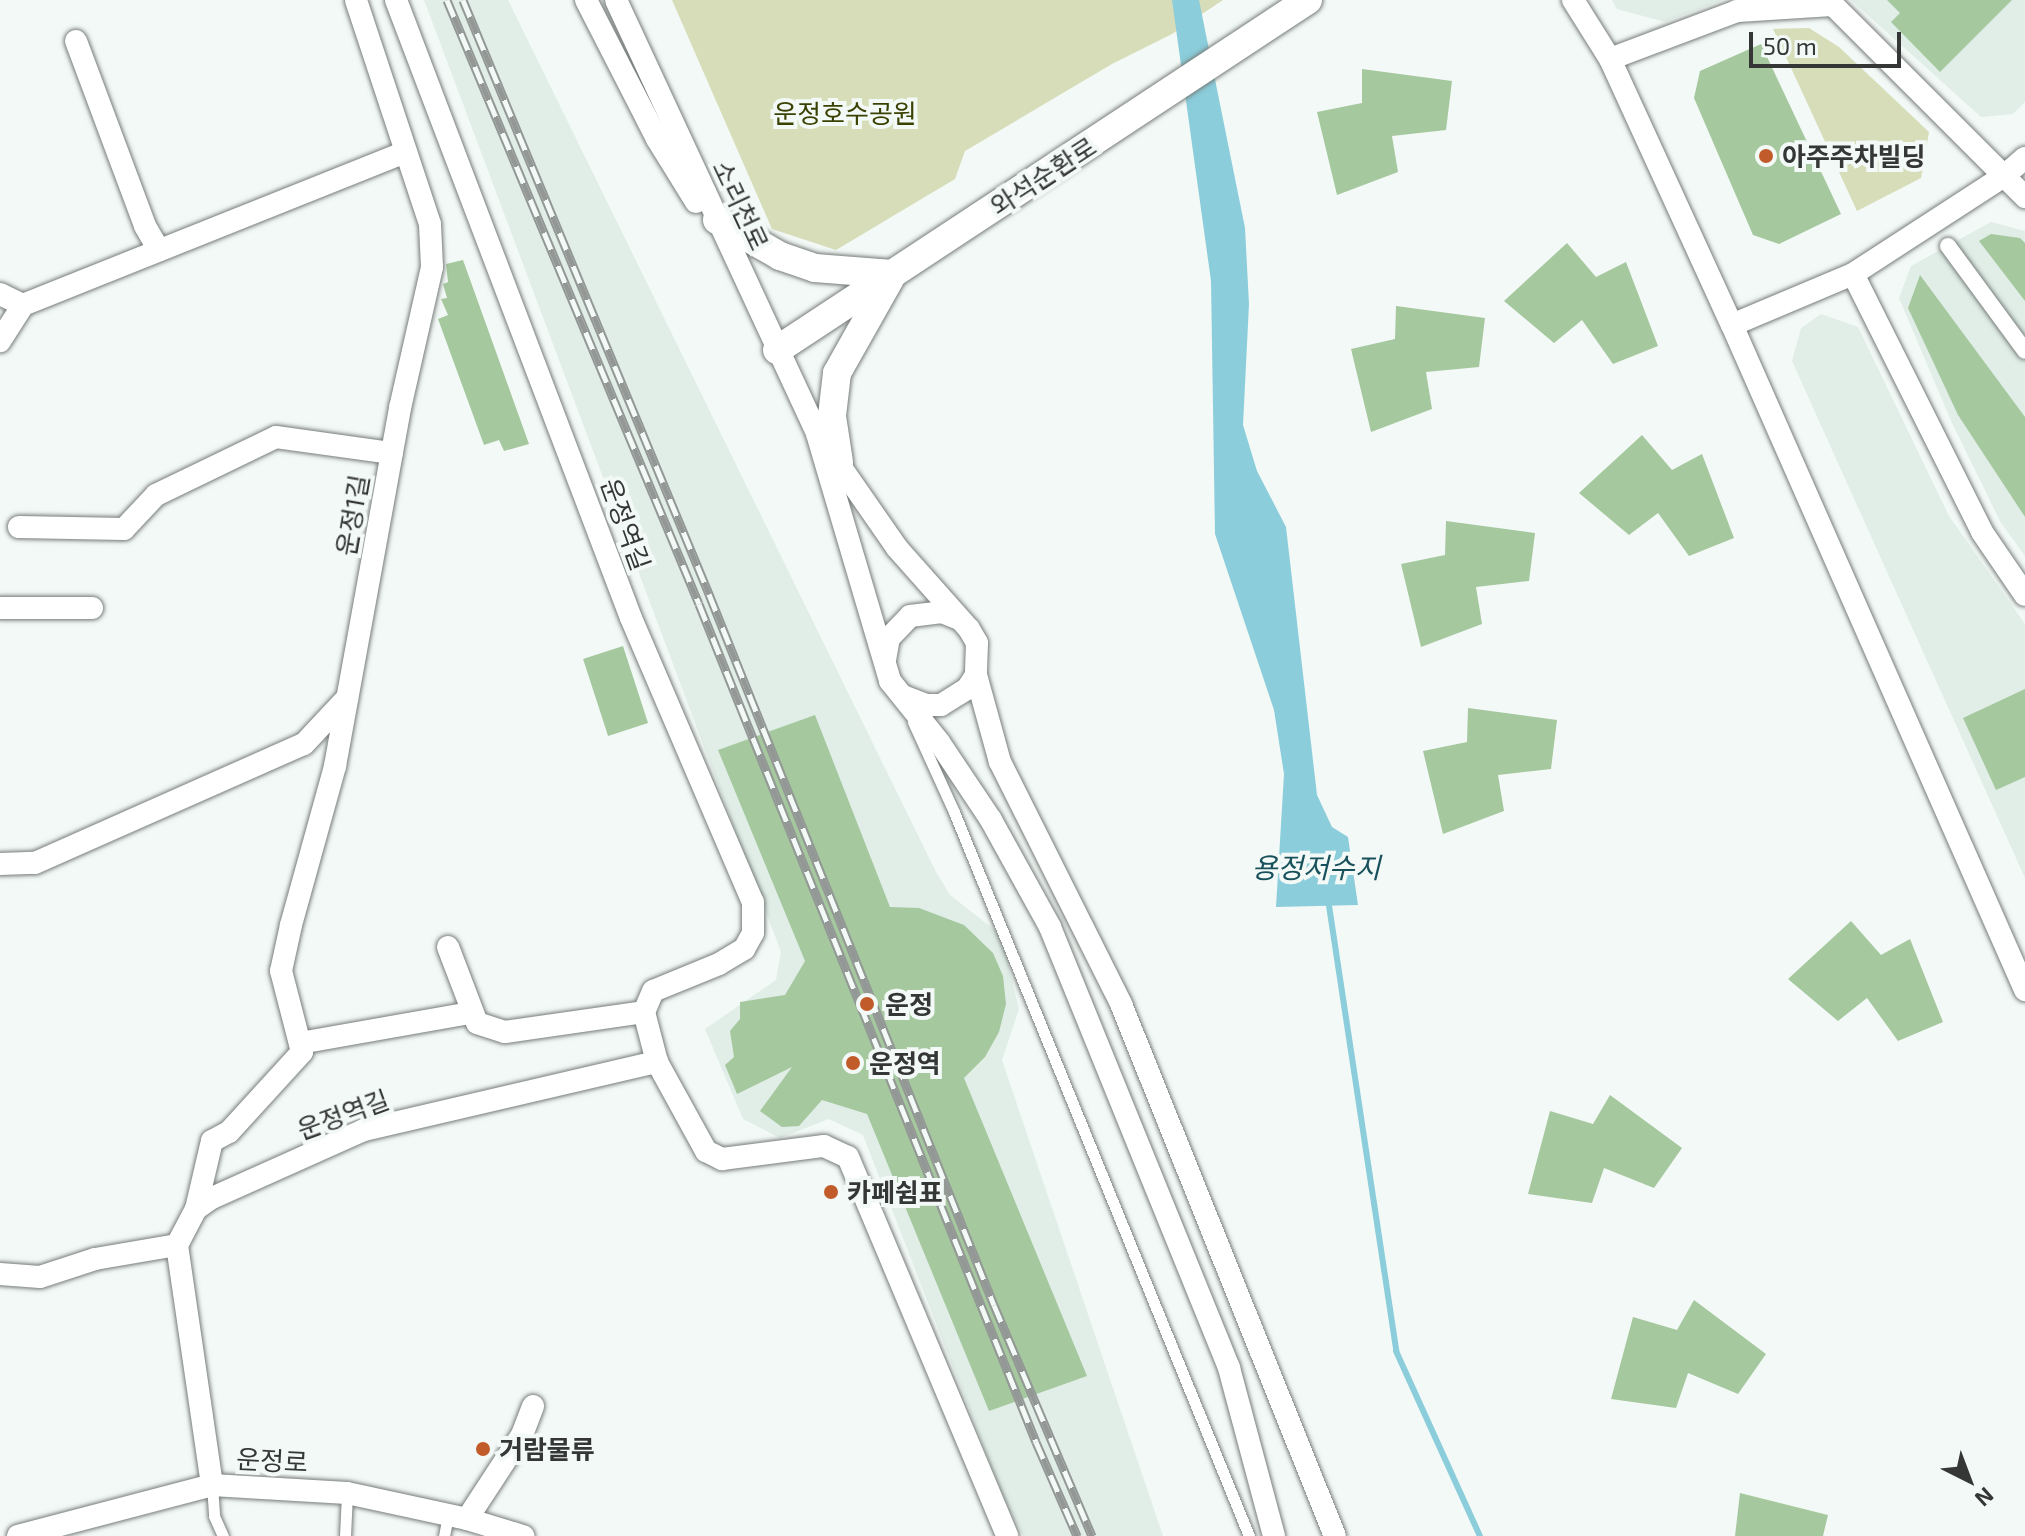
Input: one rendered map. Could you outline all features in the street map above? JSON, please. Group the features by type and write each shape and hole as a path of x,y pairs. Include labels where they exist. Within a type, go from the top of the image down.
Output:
{"street":[{"name":"운정1길","path":"300,1043 281,971 335,766 392,453 432,267 430,224 356,0"},
{"name":"운정역길","path":"396,0 631,618 753,902 753,933 744,949 719,964 653,991 644,1012"},
{"path":"586,0 657,139 752,295"},
{"name":"소리천로","path":"616,0 817,434"},
{"name":"와석순환로","path":"777,350 1308,0"},
{"path":"1573,0 1610,59 1732,325 2025,990"},
{"path":"1610,59 1737,11 1833,5 2025,197"},
{"path":"76,41 145,226 159,250"},
{"path":"0,341 23,305 405,152"},
{"path":"1732,325 1853,274 2004,176 2025,158"},
{"path":"717,220 780,256 815,268 892,274 837,373 832,416 839,462"},
{"path":"1948,246 2025,351"},
{"path":"1853,274 1982,532 2025,595"},
{"path":"0,294 23,305"},
{"path":"817,434 897,548 977,643 976,675 1000,762 1121,1004 1335,1536"},
{"path":"817,434 885,667 899,693 939,742 991,820 1050,927 1229,1368 1274,1536"},
{"path":"19,527 124,529 156,495 276,437 392,453"},
{"path":"0,608 92,608"},
{"path":"885,667 889,638 910,616 942,612 957,618"},
{"path":"899,693 926,705 941,705 967,689 976,675"},
{"path":"0,864 35,863 304,744 348,697"},
{"path":"448,947 477,1023 505,1032 644,1012 657,1062 706,1151 722,1159 824,1146 848,1157 1007,1536"},
{"path":"212,1485 177,1245 196,1209 212,1141 229,1132 302,1052 300,1043 471,1013"},
{"name":"운정역길","path":"196,1209 212,1198 364,1130 657,1062"},
{"path":"0,1274 40,1277 95,1259 177,1245"},
{"path":"453,1523 522,1435 533,1406"},
{"name":"운정로","path":"18,1536 212,1485 347,1493 453,1523 523,1536"}],"lane":[{"path":"899,693 954,812 1249,1536"},
{"path":"212,1485 214,1516 223,1536"},
{"path":"345,1536 347,1493"}],"shaded area":[{"path":"424,0 508,0 936,872 950,895 1001,935 1019,1009 1002,1060 1163,1536 1023,1536 1003,1496 863,1135 829,1119 780,1138 743,1119 705,1029 776,980 781,952"},
{"path":"1612,0 1723,0 1665,22 1617,9"},
{"path":"1851,0 2025,0 2025,102 2013,114 1981,117"},
{"path":"1991,222 2025,231 2025,556 2001,523 1952,423 1899,298 1911,266"},
{"path":"1821,314 1858,327 1949,516 2025,624 2025,878 1792,361 1801,328"}],"green space":[{"name":"운정호수공원","path":"672,0 1223,0 1172,34 1112,64 965,151 955,179 836,250 772,229"},
{"path":"1809,28 1839,47 1929,132 1921,178 1857,211 1773,29"}],"water":[{"name":"용정저수지","path":"1172,0 1199,0 1245,228 1249,304 1243,425 1257,471 1286,527 1317,795 1332,827 1348,837 1358,905 1276,907 1284,774 1274,710 1215,534 1211,281"}],"building":[{"path":"1887,0 2012,0 1940,72 1891,22 1900,13"},
{"name":"아주주차빌딩","path":"1761,44 1841,214 1779,244 1753,235 1694,98 1700,71"},
{"path":"1362,69 1452,81 1446,130 1392,136 1398,172 1337,195 1317,112 1362,103"},
{"path":"1991,234 2020,238 2025,243 2025,301 1979,241"},
{"path":"1567,243 1596,277 1626,262 1658,346 1613,364 1582,320 1554,343 1504,301"},
{"path":"463,260 529,444 504,451 499,440 484,445 438,319 448,315 441,299 447,298 443,284 448,282 446,264"},
{"path":"1920,275 2025,417 2025,517 1958,415 1908,308"},
{"path":"1396,306 1485,318 1479,367 1426,372 1432,409 1371,432 1351,349 1395,339"},
{"path":"1642,435 1672,470 1702,454 1734,538 1689,556 1658,513 1629,535 1579,493"},
{"path":"1446,521 1535,533 1529,581 1476,587 1482,624 1421,647 1401,564 1445,555"},
{"path":"623,646 648,723 608,736 583,659"},
{"path":"2025,689 2025,777 1996,790 1963,718"},
{"path":"1468,708 1557,720 1551,769 1498,775 1504,811 1443,834 1423,751 1467,742"},
{"name":"운정역","path":"815,715 890,907 919,908 964,925 993,953 1003,976 1006,1004 999,1032 985,1057 964,1078 1087,1376 989,1411 867,1114 822,1100 799,1126 782,1127 760,1111 792,1067 737,1094 725,1065 734,1057 730,1031 740,1019 740,1002 785,995 805,961 718,750"},
{"path":"1851,921 1881,955 1910,939 1943,1022 1898,1041 1867,998 1838,1021 1788,979"},
{"path":"1610,1095 1682,1148 1654,1188 1604,1168 1592,1203 1528,1194 1550,1111 1593,1124"},
{"path":"1694,1300 1766,1354 1738,1394 1688,1373 1676,1408 1611,1399 1633,1317 1677,1330"},
{"path":"1740,1493 1828,1515 1823,1536 1735,1536"}],"waterway":[{"path":"1328,899 1396,1351 1480,1536"}],"railway":[{"path":"447,0 699,604 1036,1442 1077,1536"},
{"path":"463,0 709,594 994,1305 1092,1536"}],"place":[{"name":"아주주차빌딩","path":"1766,156"},
{"name":"운정","path":"867,1004"},
{"name":"운정역","path":"853,1063"},
{"name":"카페쉼표","path":"831,1192"},
{"name":"거람물류","path":"483,1449"}]}
